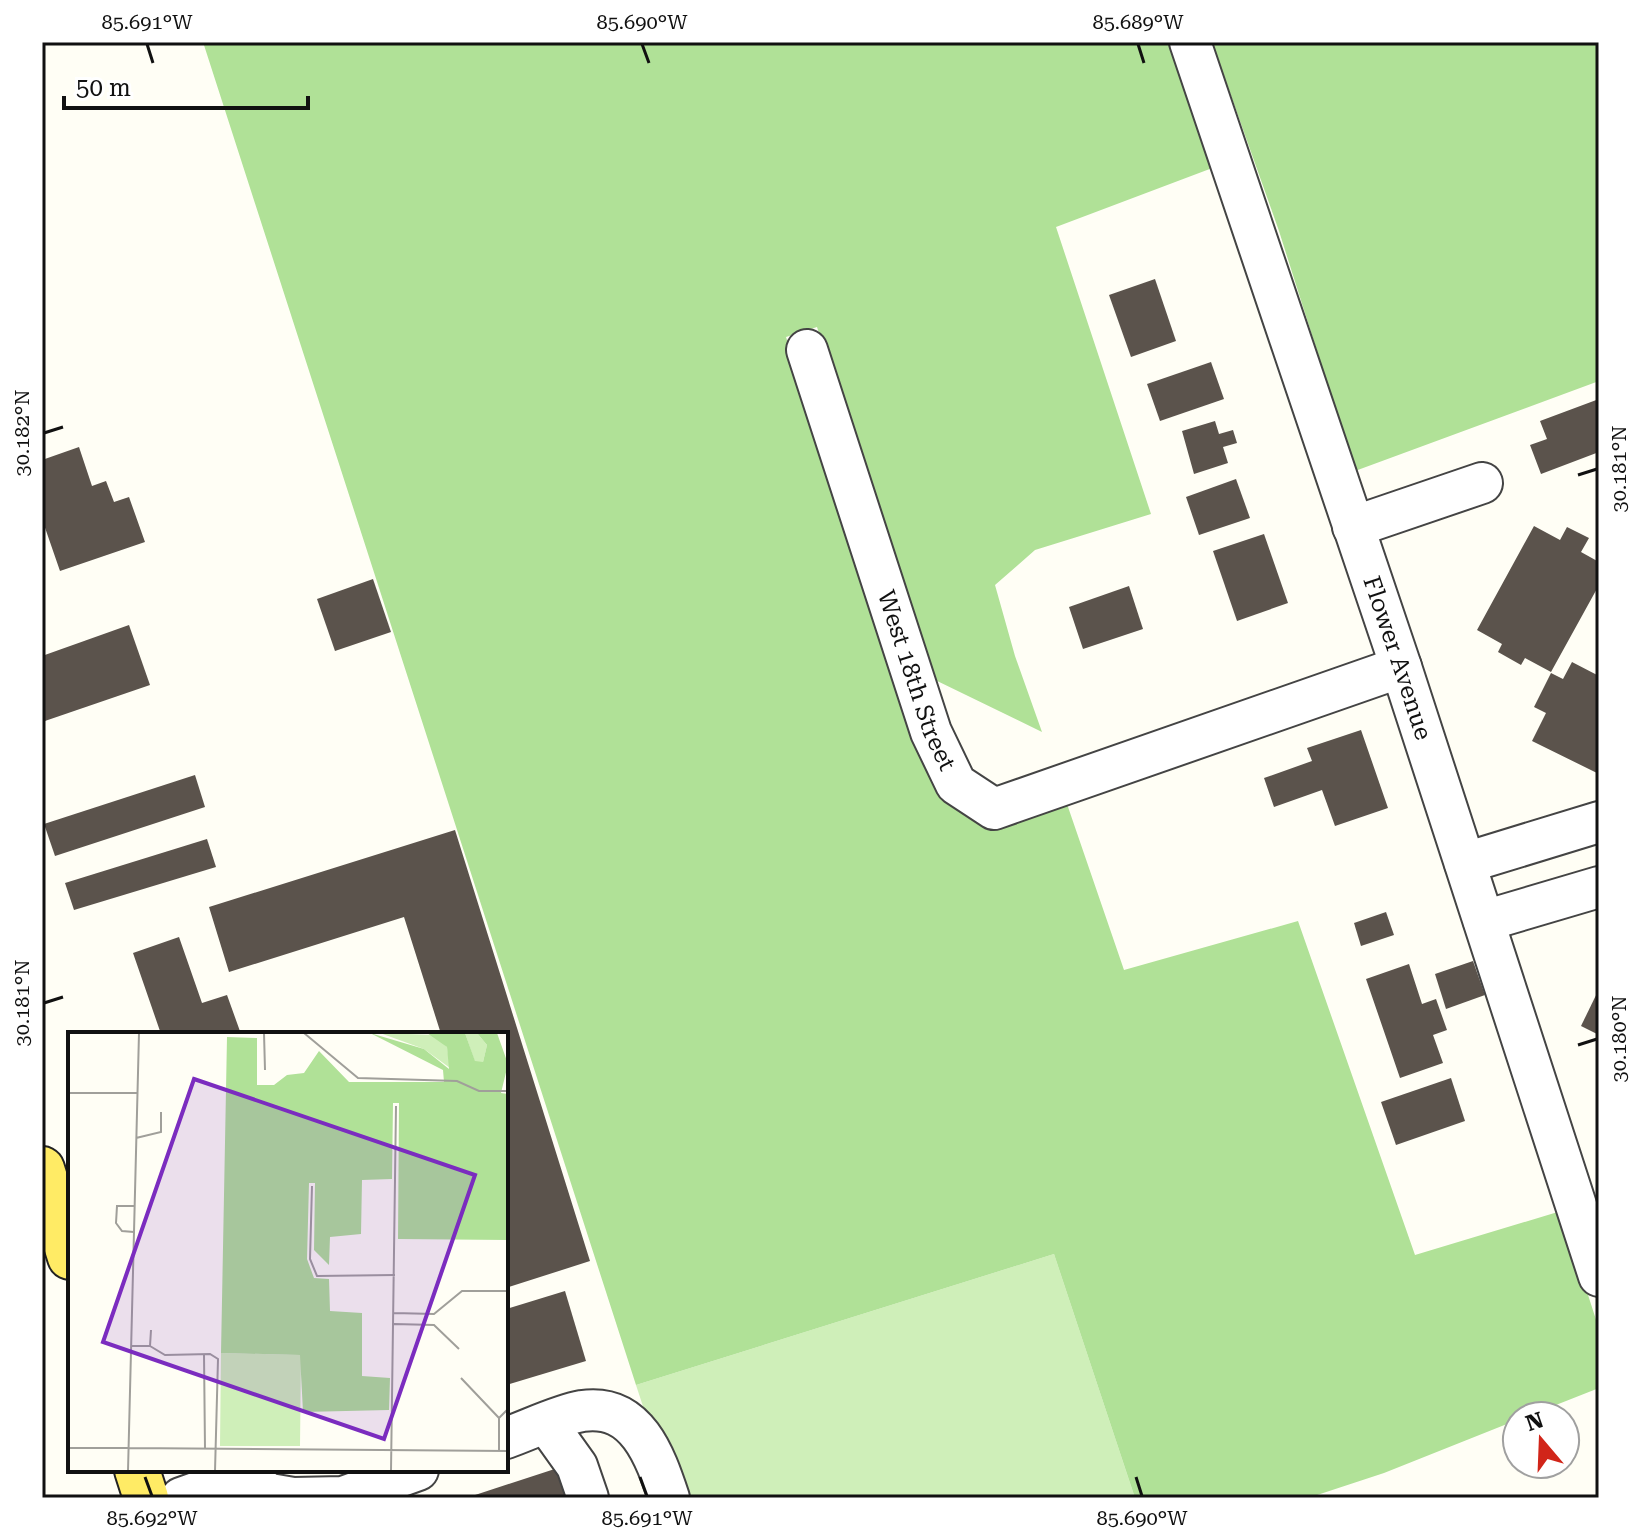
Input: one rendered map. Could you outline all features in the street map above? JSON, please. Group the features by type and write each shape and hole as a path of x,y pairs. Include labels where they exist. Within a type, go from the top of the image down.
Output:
{"main road":[{"path":"42,1169 68,1251"},
{"path":"138,1472 146,1498"}],"street":[{"name":"Flower Avenue","path":"1190,42 1401,667 1599,1276"},
{"name":"West 18th Street","path":"807,350 931,732 956,784 994,809 1401,667"},
{"path":"1353,527 1482,483"},
{"path":"1465,863 1599,822"},
{"path":"1484,921 1599,887"},
{"path":"508,1437 581,1411 604,1411 631,1422 656,1459 669,1498"},
{"path":"547,1424 577,1466 588,1498"},
{"path":"181,1498 250,1472 264,1493 293,1498 343,1497 412,1472"}],"green space":[{"path":"203,42 1173,42 1215,167 1056,227 1151,514 1035,550 995,585 1015,656 1042,732 931,678 817,327 786,337 915,737 941,792 1067,804 1124,970 1298,921 1415,1255 1561,1211 1599,1329 1599,1388 1569,1400 1501,1400 1501,1426 1384,1473 1308,1498 1135,1498 1054,1254 636,1385"},
{"path":"1212,42 1599,42 1599,381 1355,471 1279,231"},
{"path":"1054,1254 1135,1498 673,1498 636,1385"}],"building":[{"path":"1155,279 1176,341 1131,357 1109,295"},
{"path":"1211,362 1224,399 1160,421 1147,384"},
{"path":"1599,399 1599,452 1541,474 1530,445 1547,439 1540,421"},
{"path":"1215,421 1219,434 1233,430 1237,443 1223,447 1228,463 1194,474 1182,431"},
{"path":"79,447 92,486 106,481 114,502 129,497 145,542 60,571 42,519 42,460"},
{"path":"1236,479 1250,518 1199,535 1186,497"},
{"path":"1534,526 1560,540 1567,527 1589,538 1581,552 1599,562 1599,585 1551,672 1525,658 1521,665 1498,652 1502,644 1477,630"},
{"path":"1264,534 1288,603 1237,621 1213,551"},
{"path":"373,579 391,632 335,651 317,599"},
{"path":"1129,586 1143,629 1083,649 1069,607"},
{"path":"129,625 150,685 42,722 42,656"},
{"path":"1572,662 1599,676 1599,774 1532,741 1546,713 1534,707 1551,673 1563,679"},
{"path":"1361,730 1388,808 1335,826 1322,790 1274,807 1264,778 1312,761 1307,748"},
{"path":"195,775 205,807 55,856 44,824"},
{"path":"455,830 590,1261 508,1287 508,1032 440,1032 404,917 229,972 209,907"},
{"path":"207,839 216,867 74,910 65,883"},
{"path":"1386,912 1394,935 1361,946 1354,923"},
{"path":"179,937 202,1003 227,995 240,1032 160,1032 133,953"},
{"path":"1473,961 1485,995 1446,1009 1435,974"},
{"path":"1409,964 1422,1004 1436,999 1447,1030 1433,1035 1443,1063 1400,1078 1366,979"},
{"path":"1599,989 1599,1035 1581,1026"},
{"path":"1451,1078 1465,1121 1396,1145 1381,1102"},
{"path":"565,1291 586,1361 508,1384 508,1308"},
{"path":"570,1464 581,1498 469,1498 469,1497"}]}
